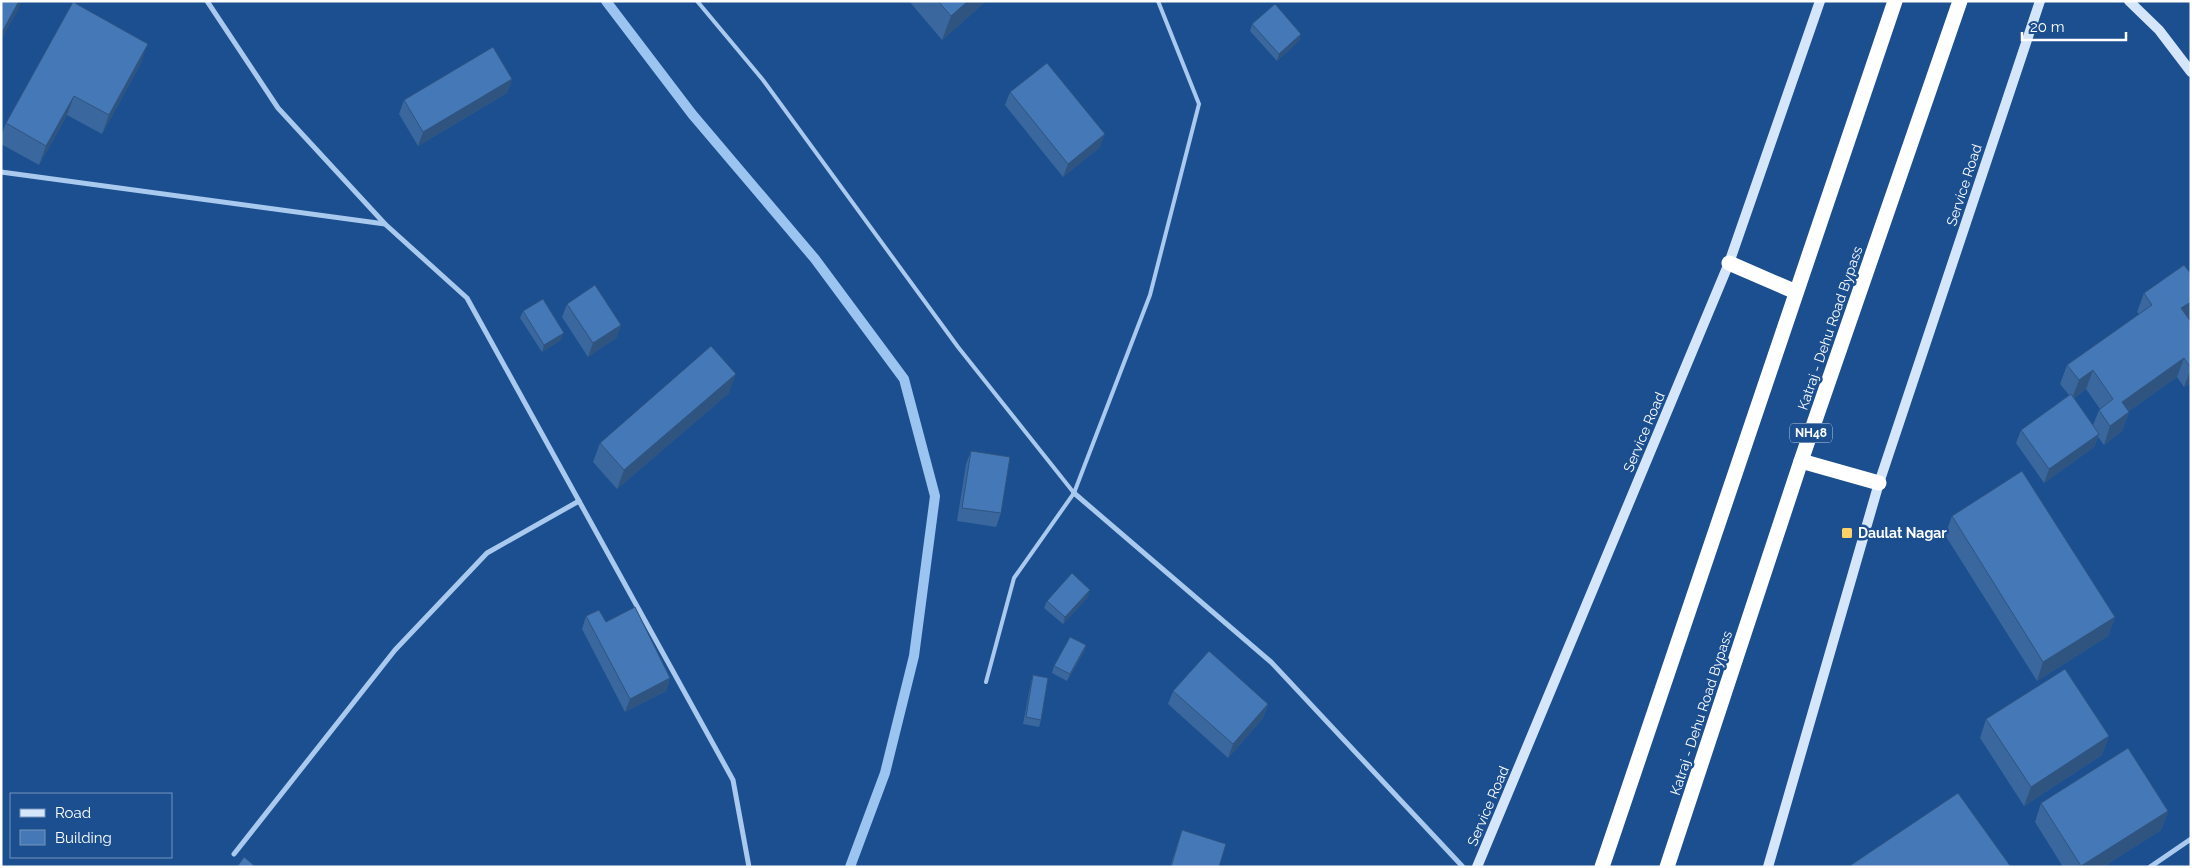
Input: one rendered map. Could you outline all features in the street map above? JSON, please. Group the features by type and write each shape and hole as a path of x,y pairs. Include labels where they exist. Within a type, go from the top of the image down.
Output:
{"highway":[{"path":"1602,867 1895,1"},
{"name":"Katraj - Dehu Road Bypass","path":"1667,867 1801,461 1960,1"},
{"path":"1729,263 1796,292"},
{"path":"1801,461 1879,483"}],"street":[{"path":"207,1 278,108 385,224 467,298 733,780 750,867"},
{"name":"Service Road","path":"1477,867 1729,263 1820,1"},
{"name":"Service Road","path":"1768,867 1879,483 2040,1"},
{"path":"2129,1 2159,30 2191,72"},
{"path":"1,172 385,224"},
{"path":"1074,493 1271,662 1463,867"},
{"path":"234,854 395,650 487,553 580,501"},
{"path":"2150,867 2191,840"}],"lane":[{"path":"697,1 763,80 958,347 1074,493"},
{"path":"986,682 1014,578 1074,493 1150,295 1199,104 1158,1"}],"building":[{"path":"1,1 19,1 1,34"},
{"path":"938,1 968,1 951,16"},
{"path":"73,2 148,44 109,115 74,96 46,146 6,123"},
{"path":"1275,4 1301,34 1279,54 1252,24"},
{"path":"493,47 512,79 423,132 404,100"},
{"path":"1047,63 1105,134 1068,164 1010,92"},
{"path":"2184,265 2191,274 2191,302 2181,308 2191,322 2191,368 2184,358 2122,402 2129,412 2110,426 2099,410 2113,399 2093,370 2079,380 2067,365 2152,305 2144,293"},
{"path":"595,285 621,325 593,343 567,304"},
{"path":"543,299 564,333 544,345 523,311"},
{"path":"711,346 736,374 624,470 600,443"},
{"path":"2071,394 2099,434 2049,469 2021,430"},
{"path":"971,451 1010,457 1001,513 962,508"},
{"path":"2022,471 2115,617 2043,662 1952,516"},
{"path":"1072,573 1090,590 1065,617 1047,601"},
{"path":"635,607 670,678 630,699 586,616 599,610 606,622"},
{"path":"1070,637 1086,645 1070,674 1054,666"},
{"path":"1209,651 1268,704 1233,744 1173,691"},
{"path":"2065,669 2109,736 2031,787 1986,719"},
{"path":"1033,675 1048,678 1041,720 1026,717"},
{"path":"2128,748 2168,811 2081,866 2041,803"},
{"path":"1958,793 2011,867 1848,867"},
{"path":"1182,830 1226,844 1219,867 1171,867"},
{"path":"244,857 256,867 237,867"}],"waterway":[{"path":"606,1 692,114 815,259 904,379 935,496 914,656 885,773 850,867"}],"place":[{"name":"Daulat Nagar","path":"1847,533"}]}
